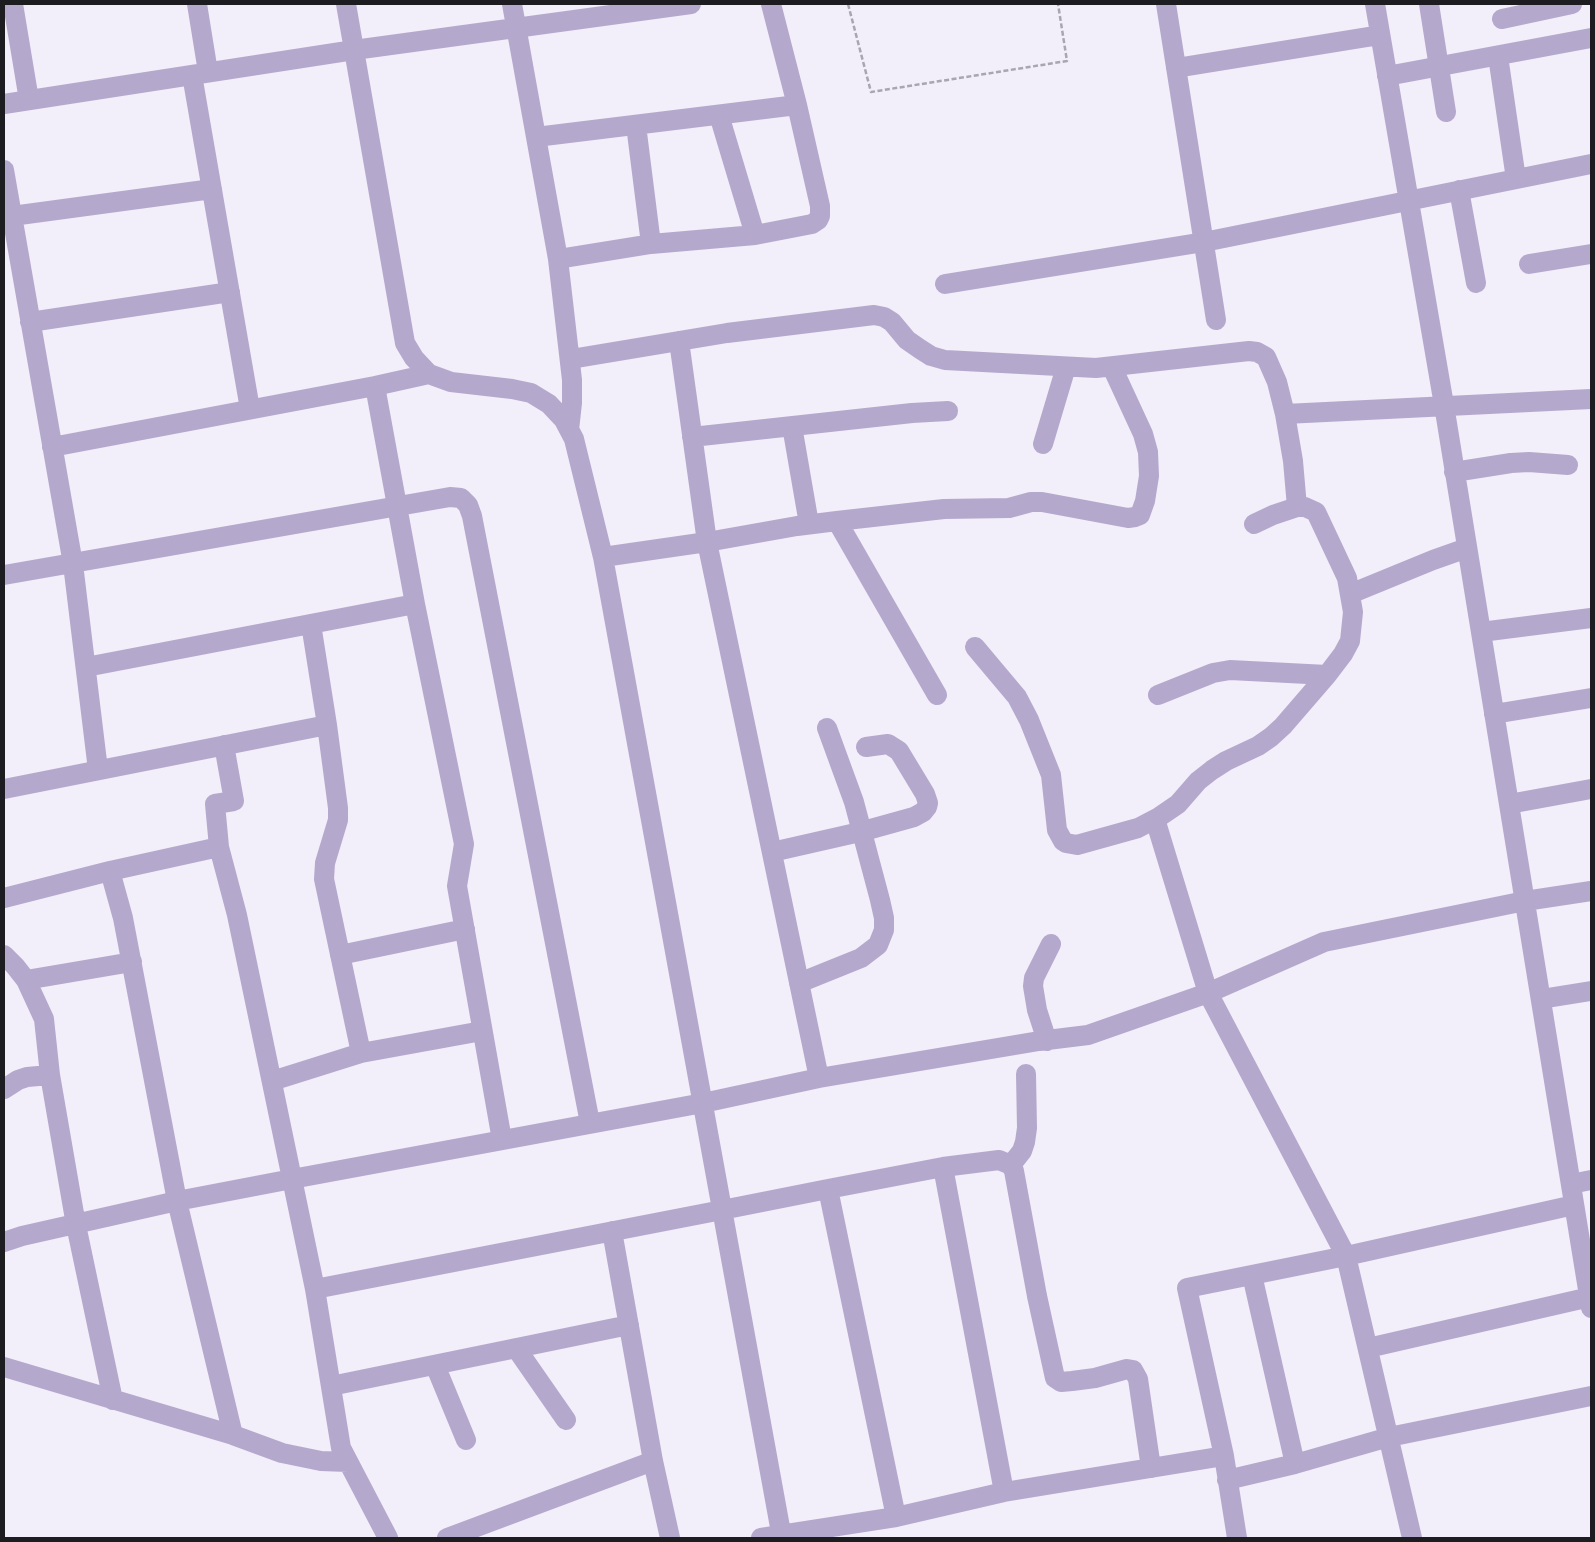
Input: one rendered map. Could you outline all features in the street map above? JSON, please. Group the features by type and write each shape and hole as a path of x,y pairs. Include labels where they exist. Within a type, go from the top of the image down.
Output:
{"street":[{"path":"13,4 29,100"},
{"path":"197,4 200,74 212,188 250,409"},
{"path":"346,4 405,343 414,358 429,374 451,382 530,393 549,404 564,420 574,439 602,557 782,1536"},
{"path":"512,4 558,259 571,359 572,403 569,430"},
{"path":"4,104 354,50 691,4"},
{"path":"558,259 651,244 755,235 812,224 818,220 820,206 771,4"},
{"path":"1166,4 1216,320"},
{"path":"1368,1348 1590,1303 1444,405 1375,4"},
{"path":"1429,4 1446,112"},
{"path":"1502,19 1563,5"},
{"path":"1176,68 1380,35"},
{"path":"1387,76 1591,38"},
{"path":"1498,56 1516,179"},
{"path":"536,137 797,105"},
{"path":"719,114 755,235"},
{"path":"636,125 651,244"},
{"path":"945,284 1204,242 1591,164"},
{"path":"4,170 73,564 98,770"},
{"path":"12,216 212,188"},
{"path":"1459,190 1476,283"},
{"path":"1530,264 1591,254"},
{"path":"30,322 230,292"},
{"path":"571,359 727,333 874,316 884,317 892,322 907,340 931,356 945,360 1096,368 1249,351 1257,352 1266,357 1277,382 1293,461 1297,507"},
{"path":"678,341 707,542 818,1078"},
{"path":"1043,444 1066,367"},
{"path":"602,557 707,542 809,524 944,509 1009,508 1022,504 1042,502 1128,518 1140,514 1144,508 1146,493 1148,452 1143,434 1112,367"},
{"path":"52,447 375,386 429,374"},
{"path":"375,386 415,604 464,844 457,886 502,1140"},
{"path":"1285,414 1591,399"},
{"path":"692,437 912,413 948,411"},
{"path":"792,426 809,524"},
{"path":"1454,472 1511,463 1529,462 1568,465"},
{"path":"4,575 450,496 461,498 468,505 472,516 590,1123"},
{"path":"976,648 1017,697 1029,720 1051,775 1057,830 1063,841 1077,845 1138,828 1178,804 1198,781 1212,770 1226,761 1258,746 1271,737 1283,726 1327,675 1350,641 1353,612 1344,571 1316,512 1305,507 1297,507 1254,524"},
{"path":"837,521 937,695"},
{"path":"1350,594 1467,548"},
{"path":"86,667 415,604"},
{"path":"1481,632 1591,618"},
{"path":"310,624 327,725 338,808 338,820 325,863 324,879 361,1053"},
{"path":"1158,695 1213,673 1230,670 1327,675"},
{"path":"1494,714 1591,698"},
{"path":"4,789 327,725"},
{"path":"799,983 861,958 878,945 884,930 884,918 880,900 860,832 854,802 826,728"},
{"path":"772,852 860,832 914,817 923,812 928,802 919,782 899,751 894,746 884,744 866,747"},
{"path":"224,745 234,801 215,804 219,847 237,915 315,1289 341,1448 388,1538"},
{"path":"1509,804 1591,789"},
{"path":"1155,819 1208,994 1346,1256 1412,1538"},
{"path":"4,898 110,871 219,847"},
{"path":"110,871 123,918 132,962 177,1201 233,1435"},
{"path":"4,1242 22,1236 177,1201 292,1178 703,1103 818,1078 1088,1035 1208,994 1324,942 1525,901 1591,891"},
{"path":"340,955 464,929"},
{"path":"1047,1041 1034,997 1033,986 1034,978 1051,944"},
{"path":"4,955 16,966 26,980 44,1019 50,1075 76,1225 113,1400"},
{"path":"26,980 132,962"},
{"path":"1541,999 1591,991"},
{"path":"272,1081 361,1053 482,1031"},
{"path":"1011,1164 1022,1151 1025,1142 1027,1128 1026,1074"},
{"path":"4,1089 18,1080 27,1077 50,1075"},
{"path":"315,1289 943,1167 1000,1160 1011,1164 1014,1171 1055,1378 1061,1382 1072,1381 1095,1378 1128,1368 1133,1370 1138,1379 1150,1468"},
{"path":"943,1167 1004,1492"},
{"path":"1571,1184 1591,1180"},
{"path":"828,1189 896,1517"},
{"path":"1237,1538 1224,1456 1187,1288 1346,1256 1574,1205"},
{"path":"612,1232 653,1461 670,1538"},
{"path":"1252,1275 1295,1464"},
{"path":"331,1386 629,1325"},
{"path":"516,1348 566,1420"},
{"path":"434,1365 466,1440"},
{"path":"4,1367 233,1435 282,1453 321,1460 348,1462"},
{"path":"1227,1480 1295,1464 1389,1437 1591,1396"},
{"path":"761,1538 896,1517 1004,1492 1224,1456"},
{"path":"447,1538 653,1461"}],"path":[{"path":"848,4 871,92 1067,61 1058,4"}]}
